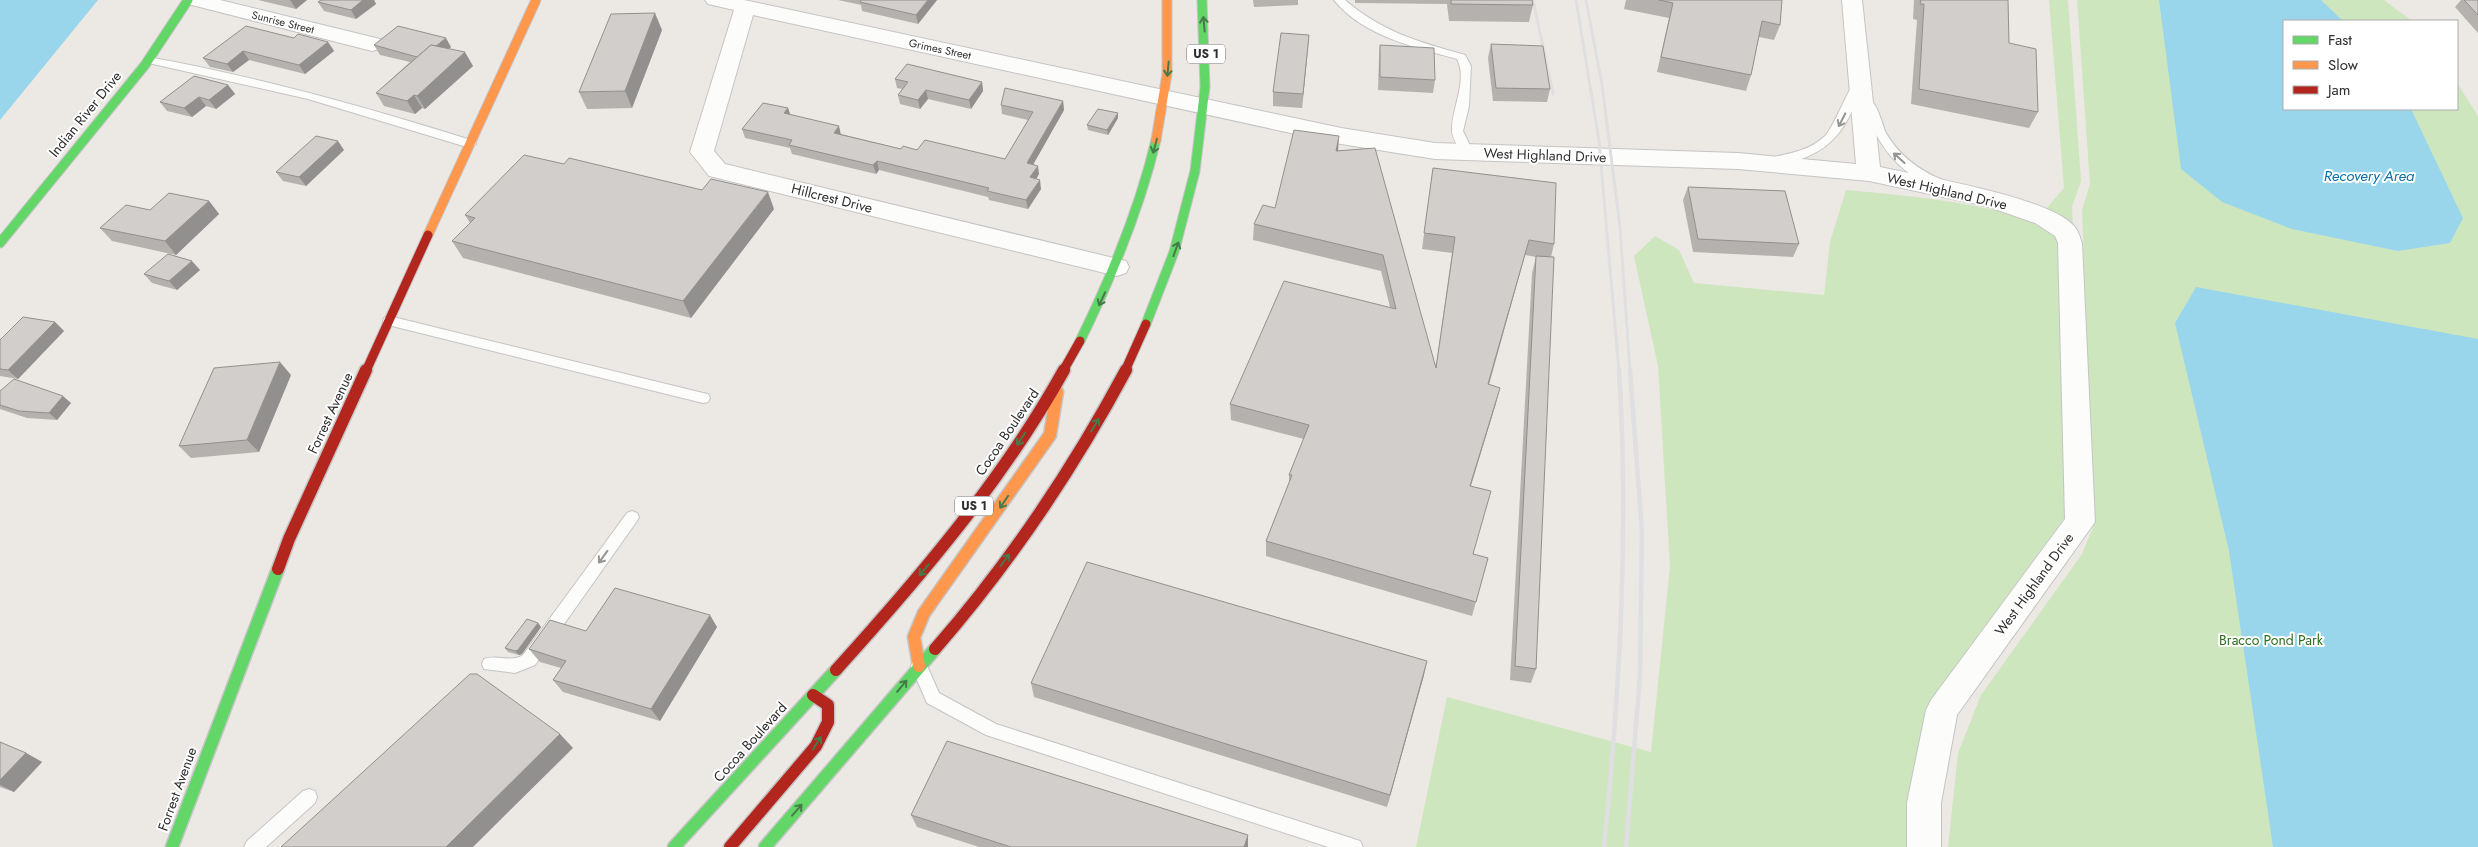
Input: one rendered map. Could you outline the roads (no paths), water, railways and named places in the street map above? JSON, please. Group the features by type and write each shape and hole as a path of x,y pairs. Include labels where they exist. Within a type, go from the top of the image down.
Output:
{"main road":[{"name":"Indian River Drive","path":"0,243 148,60 188,0"},
{"name":"Forrest Avenue","path":"172,847 190,794 289,539 536,0"},
{"name":"Cocoa Boulevard","path":"674,847 813,695 938,552 980,498 1058,381 1094,316 1117,267 1147,179 1165,98 1170,39 1168,0"},
{"name":"US 1","path":"765,847 960,620 1050,499 1118,388 1159,294 1182,233 1198,158 1204,108 1206,71 1202,0"},
{"path":"919,666 914,637 924,614 1050,435 1058,381"},
{"path":"730,847 816,746 828,722 828,705 813,695"}],"street":[{"name":"Sunrise Street","path":"195,0 372,44"},
{"name":"Grimes Street","path":"715,0 1165,98"},
{"path":"1852,0 1861,76 1869,173"},
{"name":"Hillcrest Drive","path":"746,7 702,152 717,170 1117,267"},
{"name":"West Highland Drive","path":"1165,98 1204,108 1342,136 1435,152 1738,161 1869,173 1990,199 2044,217 2065,231 2070,243 2080,522 1942,710 1924,803 1924,847"}],"lane":[{"path":"1339,0 1361,19 1402,40 1461,57 1466,66 1462,106 1457,131 1467,152"},
{"path":"148,60 206,72 347,107 470,144"},
{"path":"1738,161 1772,161 1798,157 1824,144 1842,124 1861,76"},
{"path":"1861,76 1874,117 1884,140 1895,156 1914,170 1938,183 1990,199"},
{"path":"389,321 703,398"},
{"path":"490,664 510,667 521,666 529,660 632,517"},
{"path":"919,666 933,698 992,730 1354,847"},
{"path":"254,847 309,797"}],"water":[{"path":"0,0 98,0 0,120"},
{"name":"Recovery Area","path":"2159,0 2321,0 2342,20 2283,20 2283,110 2411,110 2463,218 2450,243 2398,251 2292,229 2222,202 2181,169"},
{"path":"2196,287 2478,339 2478,847 2273,847 2229,551 2175,323"}],"railway":[{"path":"1533,0 1553,94"},
{"path":"1576,0 1599,141 1619,371"},
{"path":"1586,0 1602,85 1620,227 1630,371"},
{"path":"1604,847 1618,668 1623,549 1622,430 1619,370"},
{"path":"1626,847 1640,676 1642,532 1630,370"}],"park label":[{"name":"Bracco Pond Park","path":"2271,640"}]}
